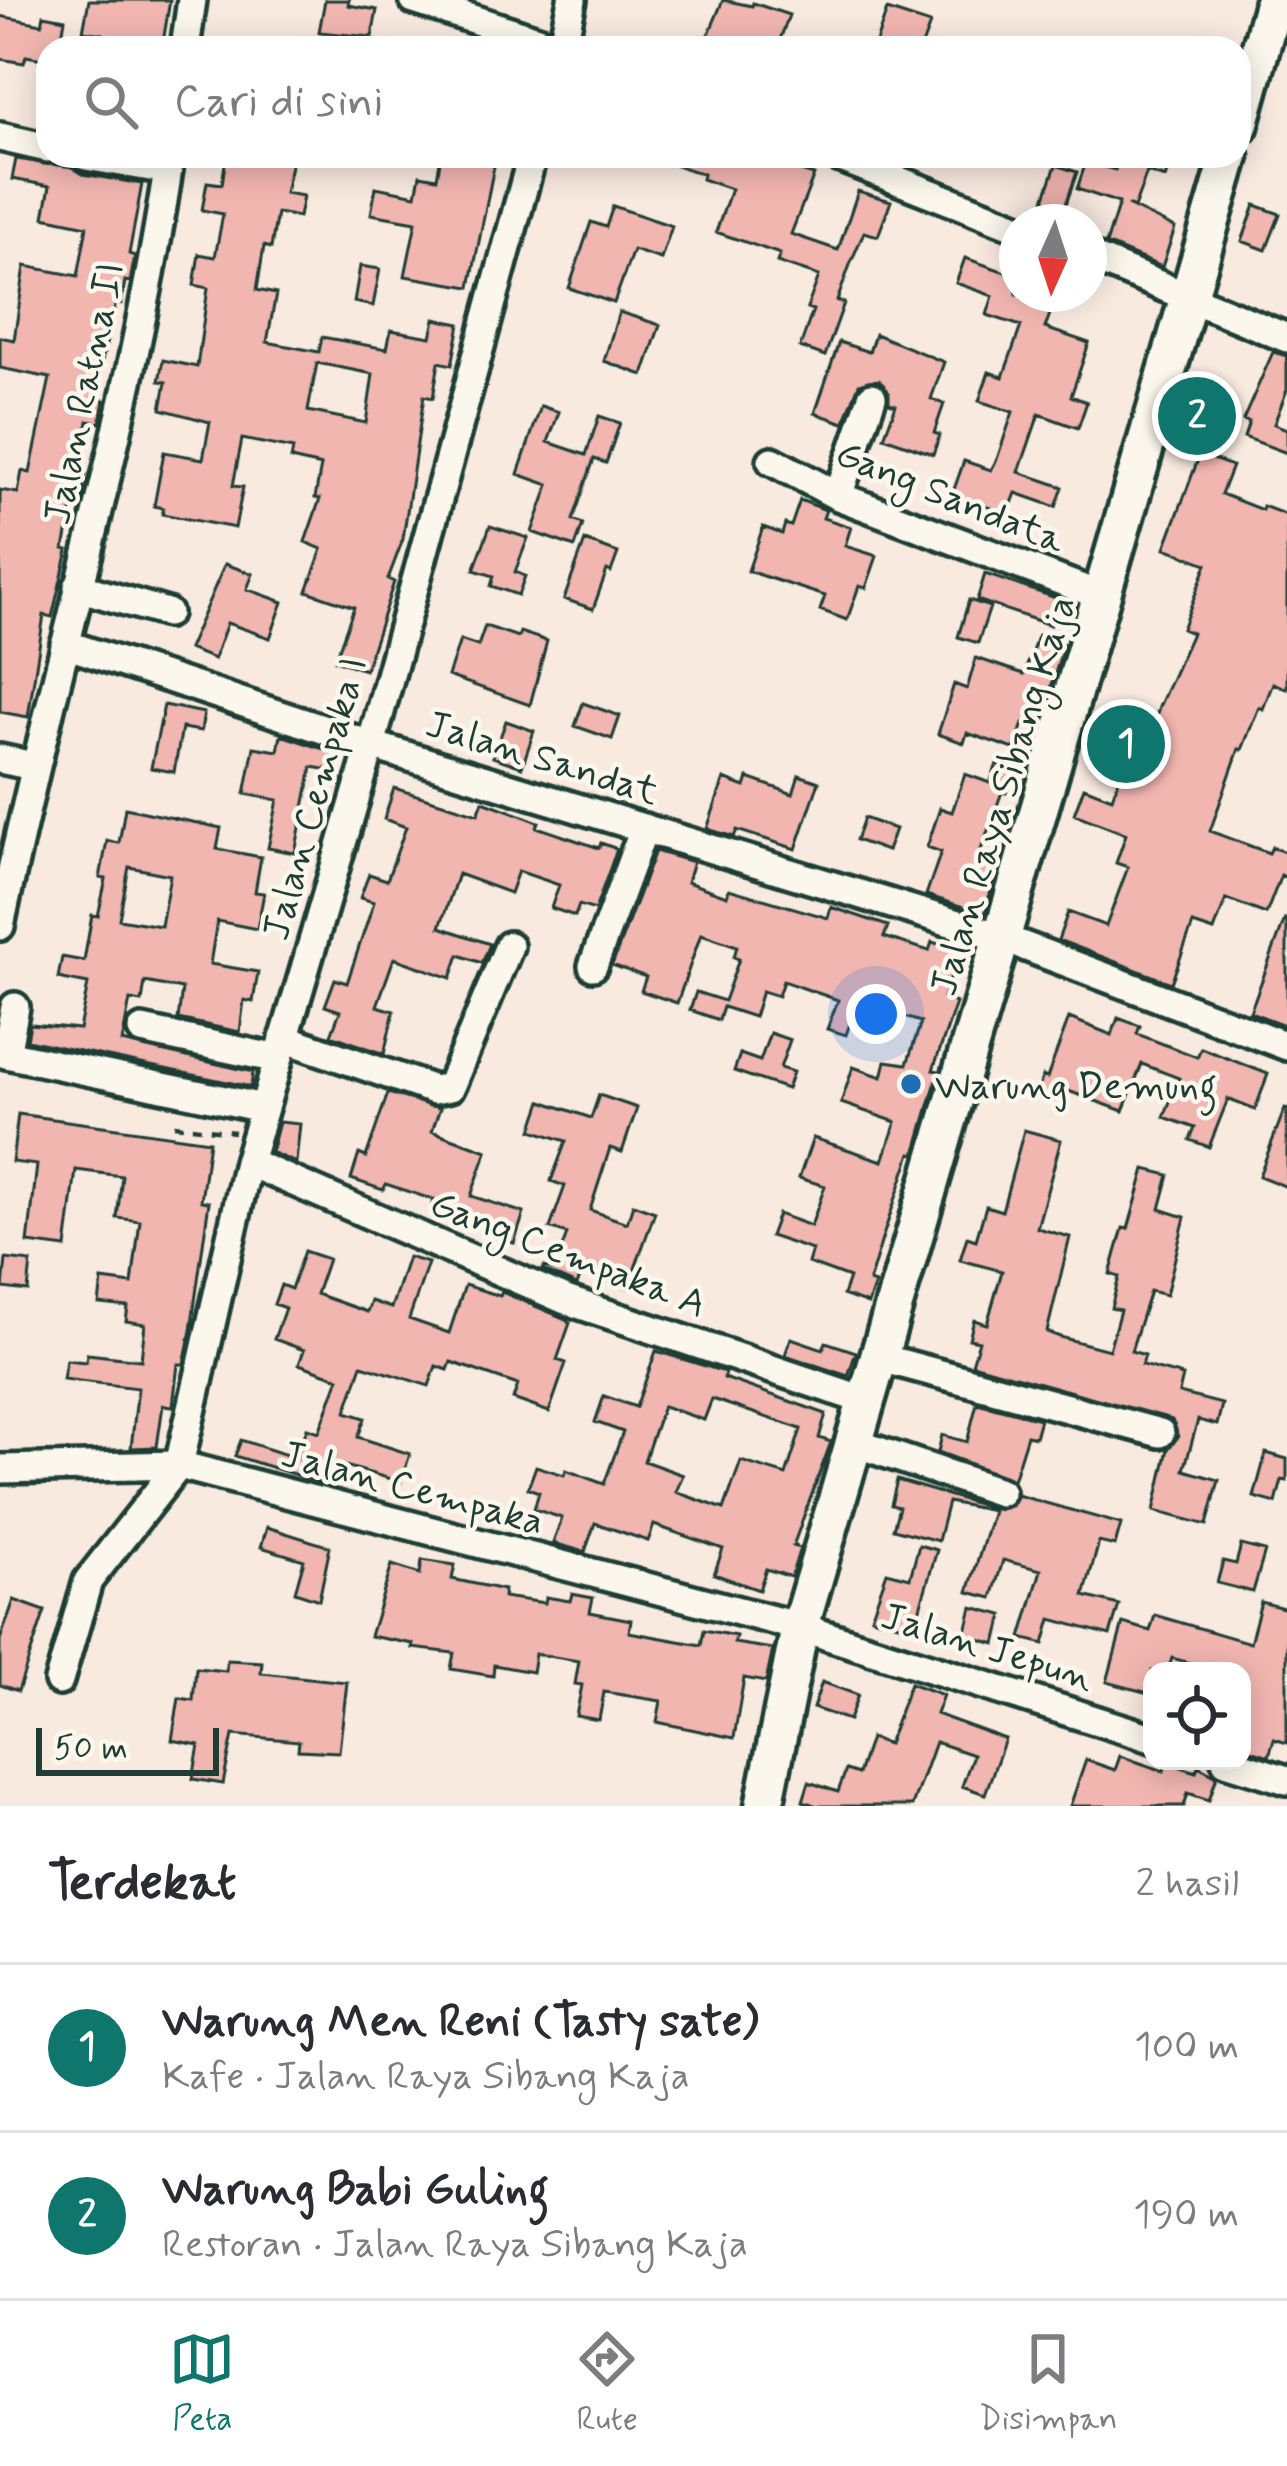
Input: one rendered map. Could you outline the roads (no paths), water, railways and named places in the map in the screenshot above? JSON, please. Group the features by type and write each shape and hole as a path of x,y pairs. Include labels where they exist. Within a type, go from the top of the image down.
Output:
{"main road":[{"path":"1251,83 1274,0"},
{"name":"Jalan Raya Sibang Kaja","path":"764,1806 800,1627 1228,168"}],"street":[{"path":"187,36 192,0"},
{"path":"414,0 525,36"},
{"path":"564,36 572,0"},
{"path":"0,137 36,145"},
{"name":"Jalan Ratna II","path":"0,926 33,766 120,418 168,168"},
{"name":"Jalan Cempaka I","path":"179,1465 256,1135 371,745 529,168"},
{"path":"867,168 999,220"},
{"path":"1107,263 1287,338"},
{"path":"838,496 872,397"},
{"name":"Gang Sandata","path":"772,461 838,496 1104,597"},
{"path":"79,586 167,613"},
{"name":"Jalan Sandat","path":"64,644 371,745 1000,937 1287,1046"},
{"path":"0,759 33,766"},
{"path":"593,966 644,828"},
{"path":"142,1030 281,1048 434,1090 450,1087 509,946"},
{"path":"3,1053 15,1007"},
{"name":"Gang Cempaka A","path":"3,1053 256,1135 566,1300 867,1401"},
{"path":"880,1358 1160,1433"},
{"path":"855,1443 1000,1492"},
{"path":"59,1682 88,1581 179,1465"},
{"name":"Jalan Cempaka","path":"0,1469 179,1465 800,1627"},
{"name":"Jalan Jepun","path":"800,1627 1143,1735"},
{"path":"1250,1770 1287,1784 1282,1806"}],"place":[{"name":"Warung Babi Guling","path":"1197,416"},
{"name":"Warung Men Reni (Tasty sate)","path":"1126,744"},
{"name":"Warung Demung","path":"911,1084"}]}
